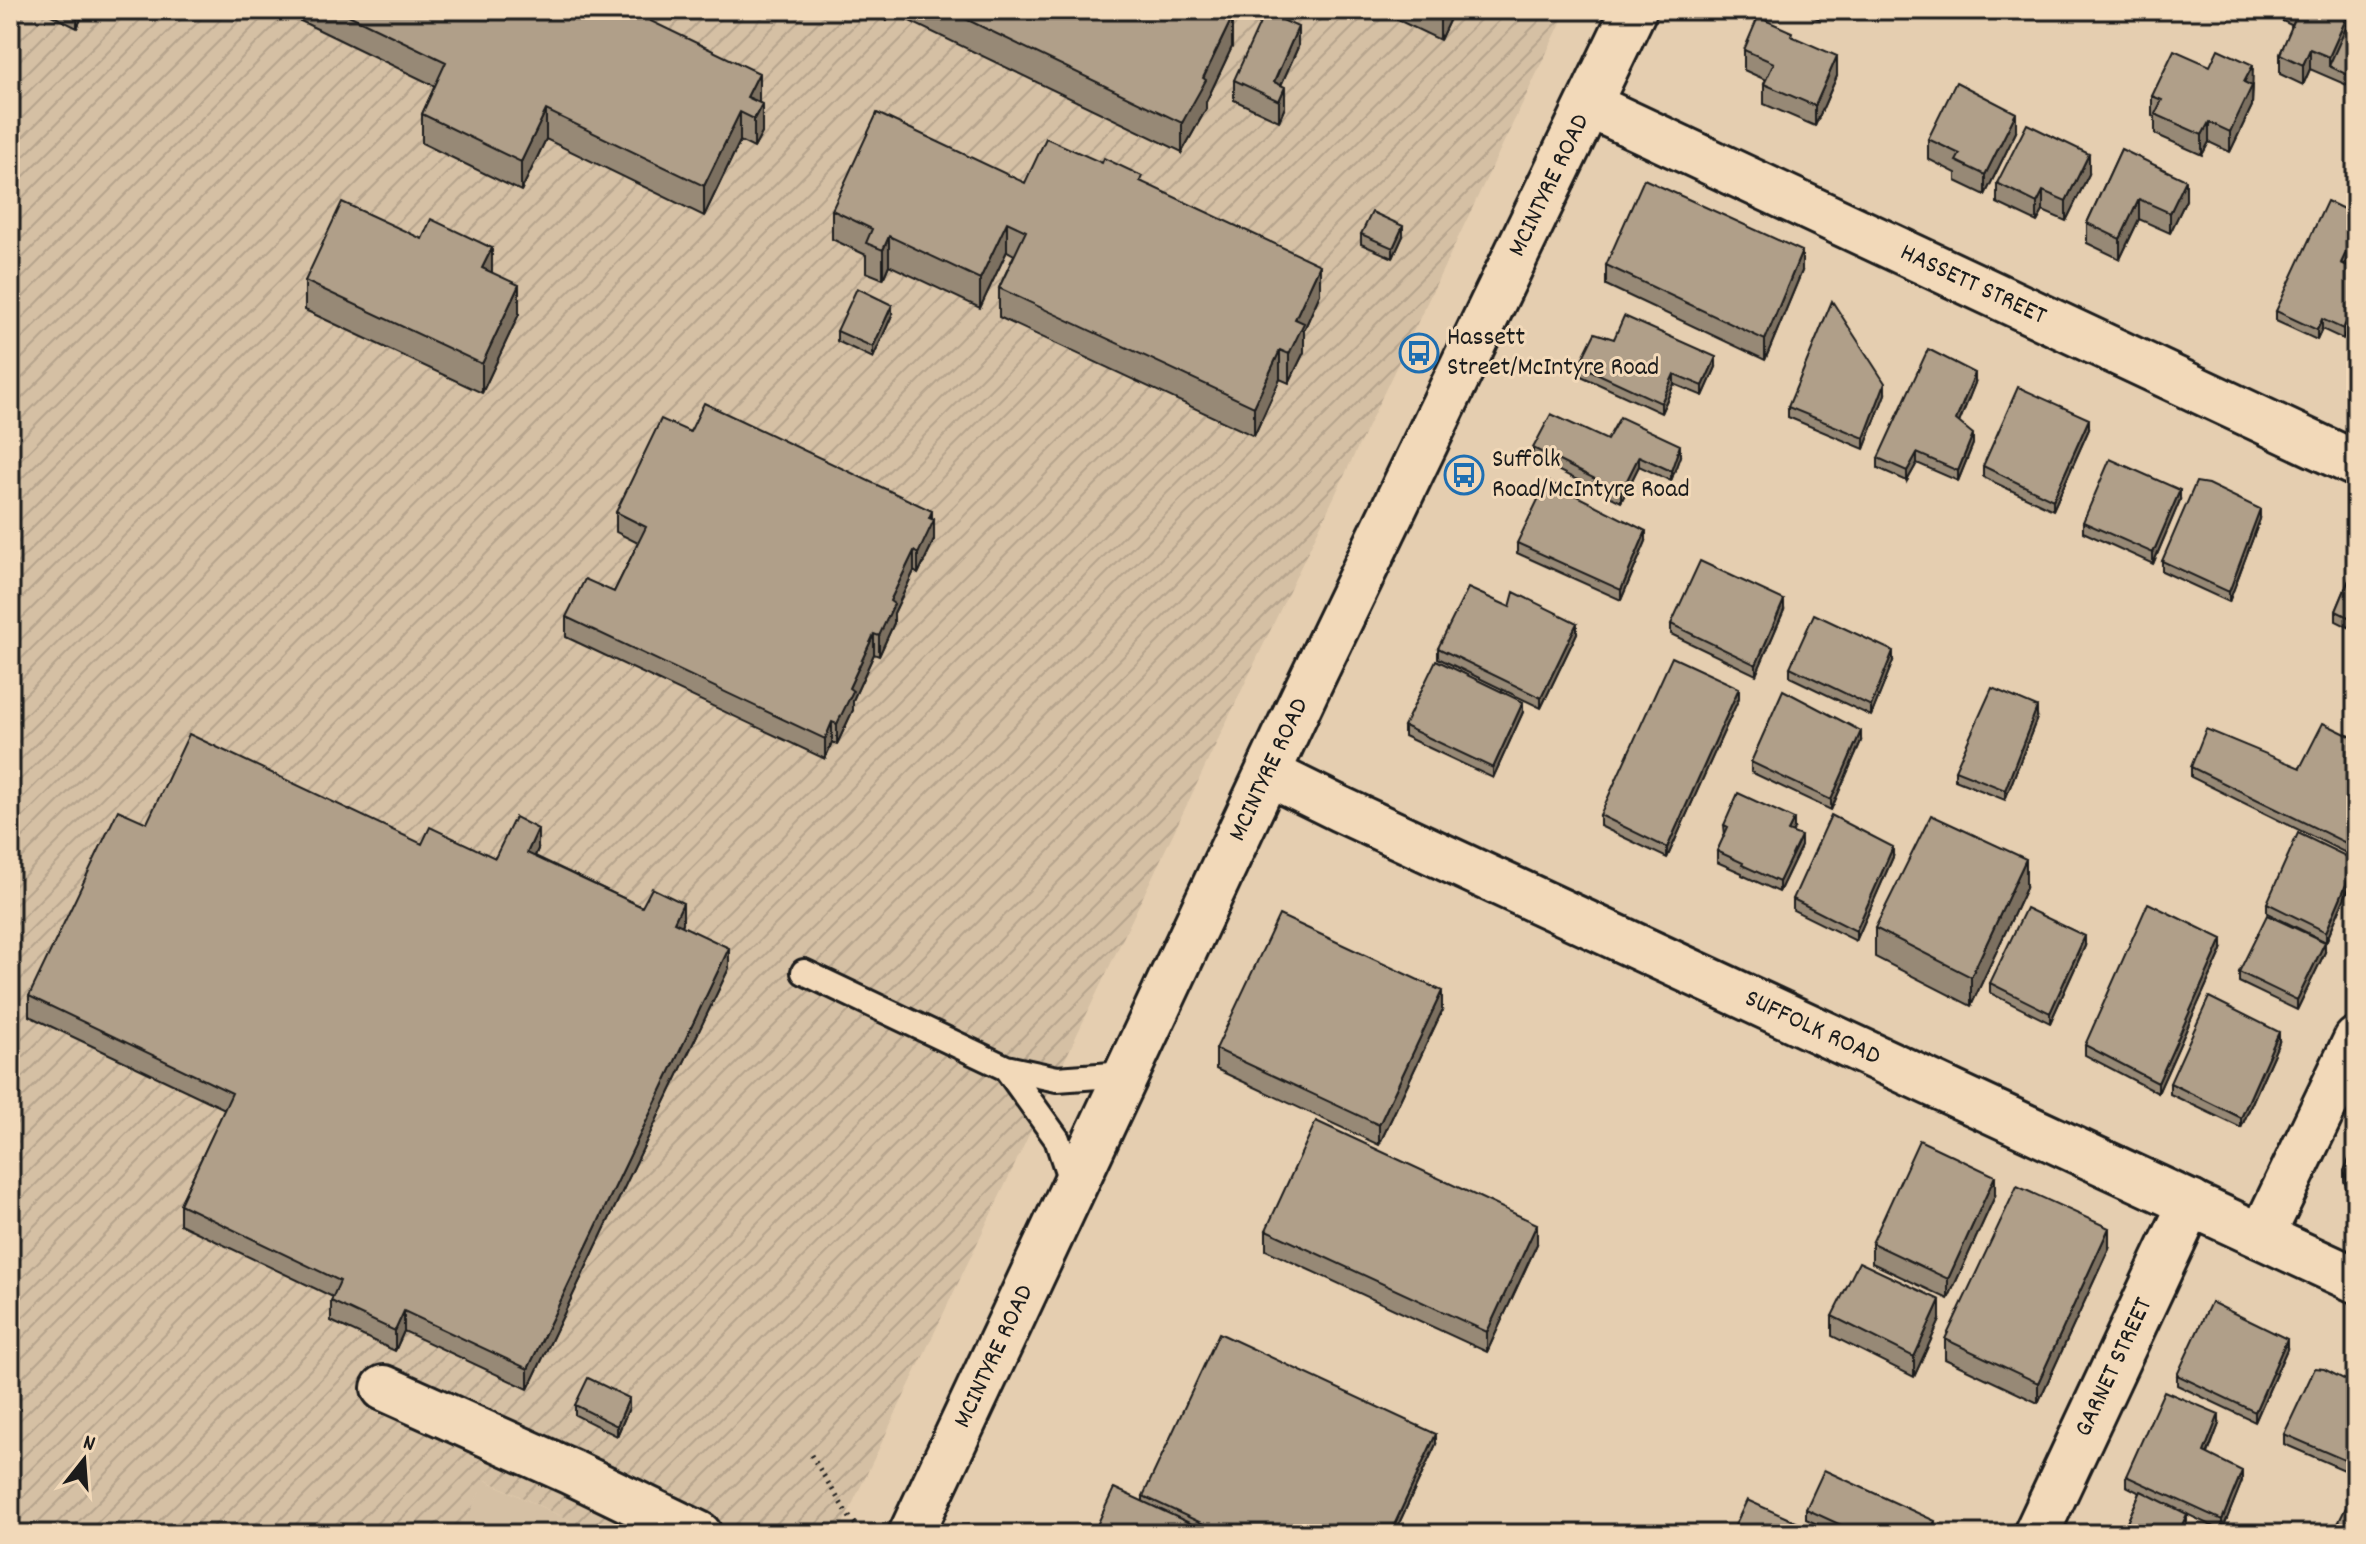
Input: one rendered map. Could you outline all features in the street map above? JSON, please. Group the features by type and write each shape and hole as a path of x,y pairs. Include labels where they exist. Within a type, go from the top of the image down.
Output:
{"street":[{"name":"MCINTYRE ROAD","path":"911,1534 1306,691 1634,10"},
{"name":"HASSETT STREET","path":"1589,105 2356,464"},
{"name":"SUFFOLK ROAD","path":"1269,774 2356,1280"},
{"path":"2262,1236 2356,1040"},
{"name":"GARNET STREET","path":"2036,1534 2191,1203"},
{"path":"384,1388 571,1472 699,1534"}],"lane":[{"path":"804,972 1006,1068 1057,1079 1126,1074"},
{"path":"1006,1068 1057,1139 1073,1188"}],"path":[{"path":"811,1455 850,1518 865,1534"}],"shaded area":[{"path":"10,10 1567,10 838,1534 598,1534 486,1480 459,1534 10,1534"},
{"path":"485,1480 598,1534 459,1534"}],"building":[{"path":"61,10 80,10 77,17"},
{"path":"338,10 628,10 759,73 747,97 762,104 754,119 740,112 704,186 546,110 521,162 422,114 446,62"},
{"path":"947,10 1216,10 1232,18 1203,78 1206,80 1182,123"},
{"path":"2294,10 2350,10 2329,57 2310,49 2303,65 2280,54 2295,19 2291,17"},
{"path":"2356,10 2356,79 2329,66"},
{"path":"1265,12 1298,27 1274,82 1285,87 1279,101 1234,80"},
{"path":"1758,17 1792,32 1791,36 1837,56 1815,106 1764,84 1774,63 1744,50"},
{"path":"2218,49 2253,65 2244,82 2252,86 2230,132 2209,122 2202,135 2155,114 2162,100 2152,96 2174,50 2210,66"},
{"path":"1956,82 2016,113 1985,175 1956,161 1960,154 1928,139"},
{"path":"877,113 1025,183 1046,138 1102,163 1104,158 1142,176 1140,181 1320,265 1295,319 1304,323 1289,354 1280,350 1254,407 999,288 1026,231 1007,222 980,279 889,236 883,250 866,243 872,229 832,210"},
{"path":"2027,124 2089,154 2066,201 2043,191 2037,203 1997,183"},
{"path":"2121,149 2186,180 2170,213 2139,199 2120,239 2087,223"},
{"path":"1644,179 1802,251 1765,340 1606,265"},
{"path":"2327,201 2356,215 2356,231 2341,263 2356,270 2356,301 2343,329 2322,319 2317,330 2276,311"},
{"path":"342,202 422,239 431,219 492,248 482,268 519,285 482,364 305,281"},
{"path":"1372,212 1403,226 1393,248 1361,234"},
{"path":"857,288 892,305 873,347 837,331"},
{"path":"1832,301 1885,383 1864,438 1788,407"},
{"path":"1624,316 1716,357 1703,386 1674,374 1661,403 1579,365 1595,333 1614,339"},
{"path":"1928,349 1975,373 1956,420 1973,434 1958,471 1917,453 1907,471 1878,458"},
{"path":"2018,387 2089,419 2053,500 1983,466"},
{"path":"704,403 932,511 929,518 934,520 918,554 914,551 890,601 894,604 879,636 874,634 849,688 853,691 837,724 832,722 825,739 566,617 585,579 614,592 646,527 616,512 661,419 690,432"},
{"path":"1551,414 1607,440 1620,417 1680,445 1671,471 1639,456 1621,492 1533,448"},
{"path":"2110,459 2180,490 2153,553 2083,522"},
{"path":"1547,481 1646,531 1621,590 1517,543"},
{"path":"2196,482 2208,484 2260,509 2229,592 2162,561"},
{"path":"1700,561 1784,600 1756,665 1671,624"},
{"path":"2356,563 2356,621 2336,611"},
{"path":"1468,588 1510,607 1514,592 1577,623 1541,698 1438,648"},
{"path":"1814,614 1893,651 1871,706 1790,667"},
{"path":"1672,657 1739,688 1667,848 1600,815"},
{"path":"1436,660 1523,702 1493,768 1404,726"},
{"path":"1992,688 2037,707 2005,790 1955,770"},
{"path":"1783,690 1861,731 1831,800 1751,762"},
{"path":"2323,723 2356,739 2356,848 2191,767 2206,729 2300,768"},
{"path":"189,734 422,844 430,827 495,858 515,817 538,829 527,853 642,907 652,888 683,903 674,922 729,948 528,1369 404,1311 395,1331 331,1301 340,1281 180,1204 232,1093 29,996 118,810 147,823"},
{"path":"1738,793 1794,819 1788,831 1801,836 1779,882 1717,851"},
{"path":"1831,815 1893,847 1856,931 1793,899"},
{"path":"1931,815 2026,859 1971,977 1875,928"},
{"path":"2298,833 2356,861 2326,932 2267,903"},
{"path":"2148,903 2222,939 2158,1083 2085,1045"},
{"path":"2026,908 2085,936 2050,1013 1990,983"},
{"path":"1279,915 1442,991 1379,1125 1216,1049"},
{"path":"2267,915 2325,942 2297,1000 2239,972"},
{"path":"2209,997 2279,1032 2241,1118 2170,1083"},
{"path":"1316,1121 1537,1224 1487,1332 1266,1230"},
{"path":"1919,1140 1995,1176 1948,1279 1872,1243"},
{"path":"2356,1148 2356,1197 2344,1171"},
{"path":"2017,1186 2109,1228 2038,1383 1945,1339"},
{"path":"1859,1262 1940,1300 1914,1357 1832,1316"},
{"path":"2211,1302 2287,1339 2255,1412 2177,1375"},
{"path":"1219,1333 1436,1434 1390,1534 1225,1534 1143,1496"},
{"path":"2315,1368 2324,1369 2356,1385 2356,1465 2284,1434"},
{"path":"588,1378 629,1398 617,1426 575,1405"},
{"path":"2164,1391 2219,1414 2204,1452 2242,1471 2222,1520 2126,1476"},
{"path":"1824,1470 1935,1521 1928,1534 1850,1534 1852,1530 1806,1509"},
{"path":"1114,1488 1213,1534 1093,1534"},
{"path":"2141,1491 2187,1514 2178,1534 2122,1534"},
{"path":"1747,1500 1823,1534 1731,1534"},
{"path":"2349,1501 2356,1505 2356,1534 2333,1534"}],"place":[{"name":"Hassett Street/McIntyre Road","path":"1419,353"},
{"name":"Suffolk Road/McIntyre Road","path":"1464,475"}]}
